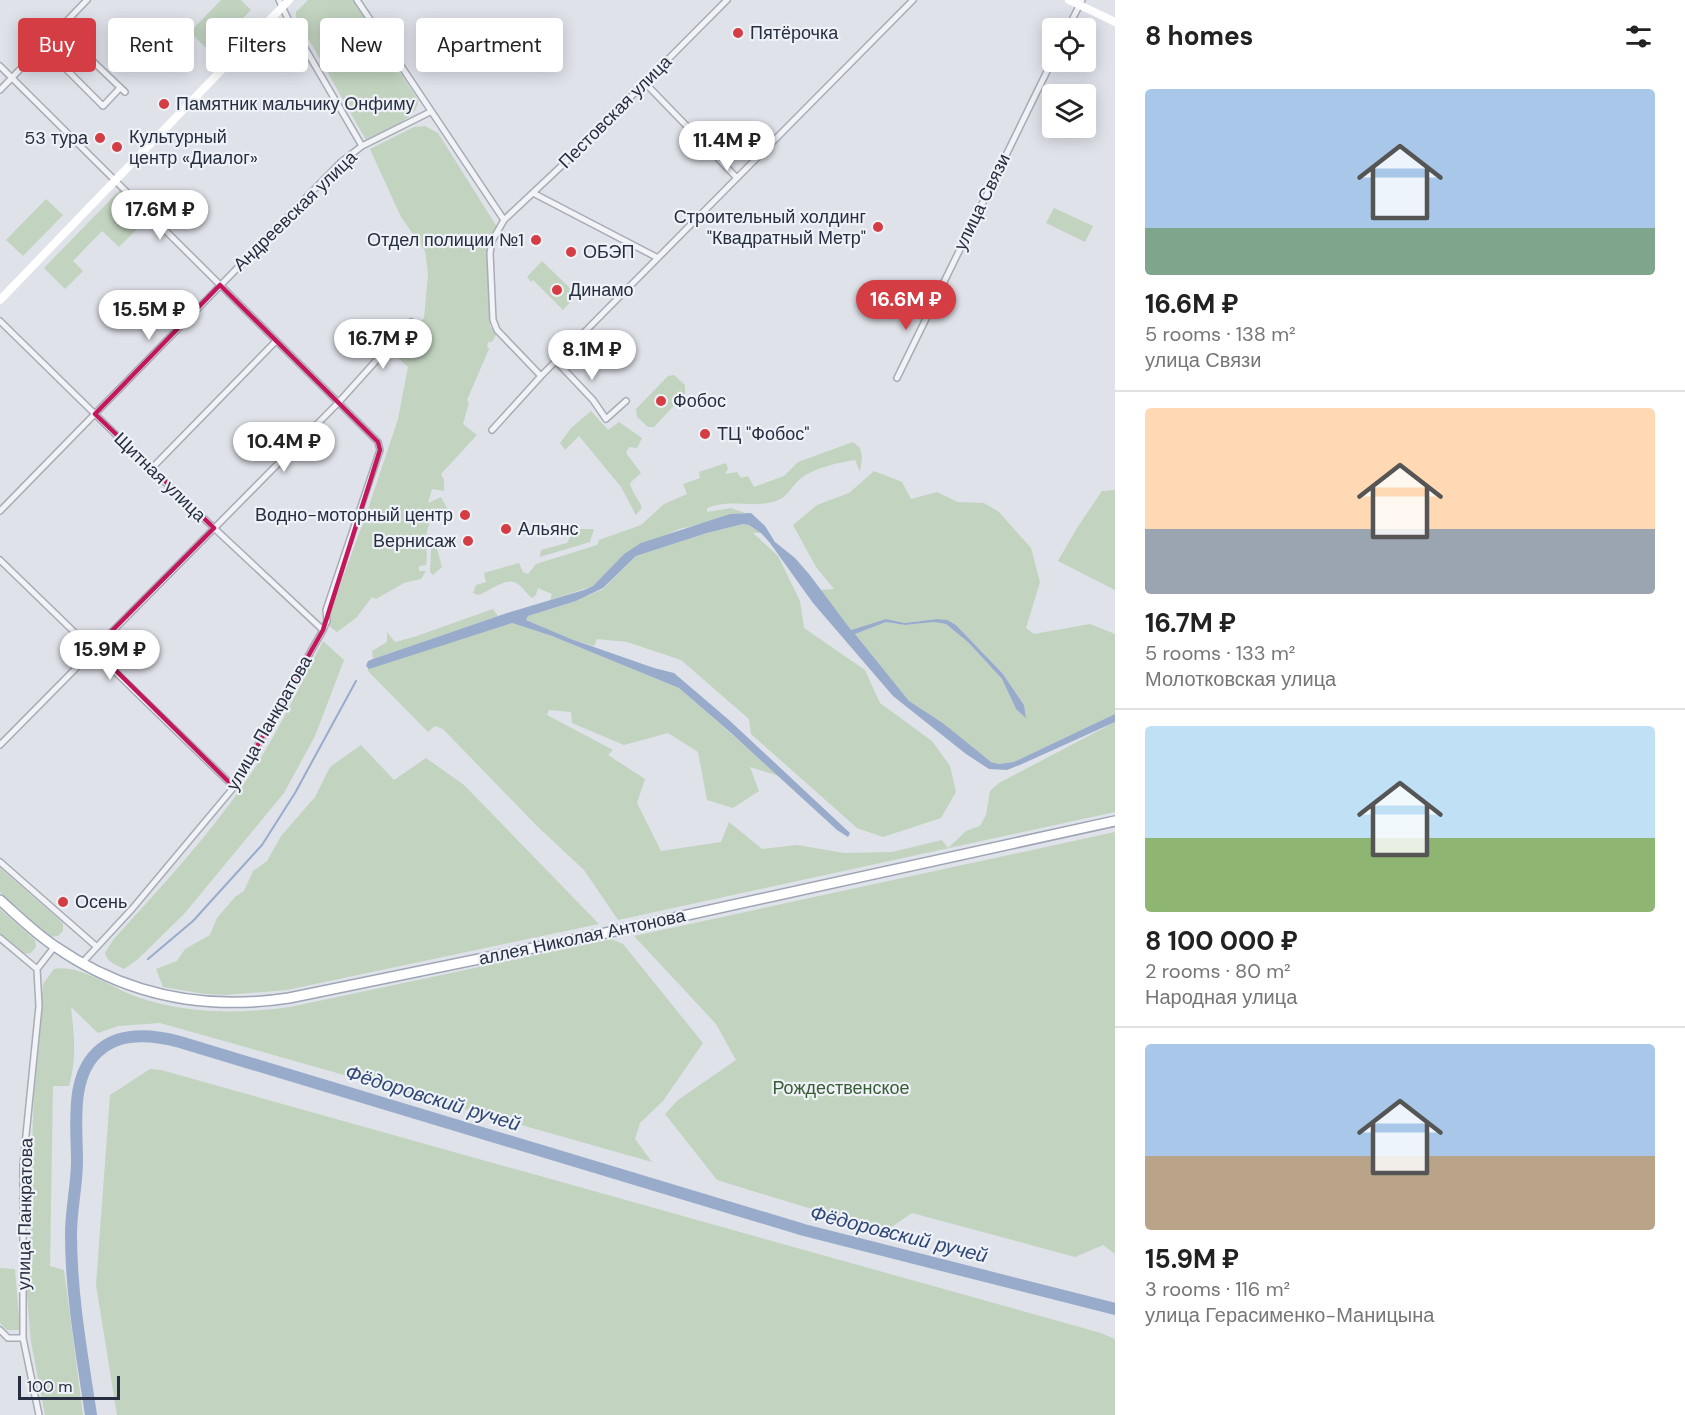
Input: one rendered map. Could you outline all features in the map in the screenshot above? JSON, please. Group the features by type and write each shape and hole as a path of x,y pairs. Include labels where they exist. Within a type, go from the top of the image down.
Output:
{"main road":[{"path":"0,300 116,181 281,4 290,0"},
{"path":"1069,0 1081,2 1115,22"},
{"name":"аллея Николая Антонова","path":"0,900 55,946 82,963 142,990 184,999 225,1004 266,1001 601,934 1115,820"}],"street":[{"path":"0,90 87,0"},
{"path":"357,0 503,222 492,241 490,253 493,320 500,334 542,376"},
{"name":"Пестовская улица","path":"503,222 727,0"},
{"path":"492,430 556,361 914,0"},
{"path":"1073,18 1081,2"},
{"path":"281,4 362,146"},
{"path":"82,51 122,90 103,106 65,68 82,51"},
{"path":"0,66 338,403"},
{"name":"улица Связи","path":"897,378 1046,72"},
{"path":"645,83 737,178"},
{"name":"Андреевская улица","path":"0,512 340,163 362,146 430,112"},
{"path":"533,193 658,258"},
{"name":"Щитная улица","path":"0,321 151,469 323,630"},
{"path":"0,745 338,403 411,322"},
{"path":"151,469 276,341"},
{"path":"556,361 593,399 606,419 626,401"},
{"name":"улица Панкратова","path":"82,963 132,909 234,787 323,630 327,621 326,610 380,450 378,442 338,403"},
{"path":"0,560 234,787"},
{"path":"0,862 97,947"},
{"path":"0,938 37,969 55,946"},
{"name":"улица Панкратова","path":"37,969 39,1006 22,1165 23,1338 39,1415"},
{"path":"0,1330 8,1338 23,1338"}],"highlighted area":[{"path":"220,285 378,442 380,450 323,630 234,787 94,649 214,528 95,414"}],"green space":[{"path":"221,0 241,0 251,10 243,18 206,18 206,48 194,36 194,28"},
{"path":"308,0 353,0 365,18 320,18 320,59 308,38 308,18 297,18 296,12"},
{"path":"327,72 400,72 418,100 417,107 406,119 366,140"},
{"path":"425,126 438,133 497,227 492,233 487,250 490,326 496,335 492,342 488,342 489,349 467,400 469,403 463,424 477,435 441,474 444,480 444,491 432,489 428,503 441,497 448,510 441,513 439,520 430,521 424,541 427,554 426,565 419,566 419,571 426,571 421,579 404,583 376,599 372,597 356,618 337,632 329,626 331,609 398,419 408,367 393,353 424,318 428,274 425,251 401,217 370,149 414,127"},
{"path":"121,189 149,217 119,247 102,231 73,261 83,271 65,289 44,268"},
{"path":"46,199 63,215 23,256 6,240"},
{"path":"1054,208 1093,226 1085,242 1046,223"},
{"name":"Динамо","path":"542,261 577,295 563,310 533,280 531,282 527,277"},
{"name":"Фобос","path":"674,375 685,385 685,394 654,427 648,427 637,417 636,409 668,376"},
{"path":"591,411 608,430 619,422 642,438 637,448 629,447 626,453 641,473 630,483 642,508 636,515 621,487 579,436 565,450 560,443 571,428"},
{"path":"853,442 860,448 862,457 860,472 855,460 841,462 804,476 786,495 776,501 758,504 725,504 707,508 707,512 731,508 745,513 730,514 679,529 624,554 593,586 550,600 552,594 538,588 536,595 532,598 514,582 503,583 478,595 473,593 476,585 486,582 484,573 519,563 523,572 528,574 536,564 597,545 599,540 641,525 664,504 687,494 683,484 700,478 699,472 726,463 728,469 725,474 737,472 741,478 748,476 754,487 784,476 798,462"},
{"path":"874,471 902,482 911,499 937,492 958,502 984,503 999,512 1031,548 1040,582 1026,628 1034,634 1090,624 1115,634 1115,714 1014,762 999,764 991,762 909,701 855,634 886,622 905,625 934,622 946,624 969,643 1002,679 1016,709 1026,717 1024,705 1003,674 956,625 937,619 905,623 886,619 851,630 820,590 834,589 816,567 793,525 817,505 849,493"},
{"path":"1115,490 1115,590 1058,561 1102,491"},
{"path":"743,524 761,533 753,533 778,556 800,601 804,628 865,670 880,703 932,741 950,766 956,792 941,818 883,837 857,828 751,734 749,719 681,660 627,642 597,639 594,646 526,620 528,616 576,601 603,589 636,556"},
{"path":"594,529 590,542 540,557 541,550 567,543 574,530"},
{"path":"437,539 436,545 442,567 433,575 430,572 431,550"},
{"path":"493,609 498,616 373,659 372,651 387,642 387,632 395,642"},
{"path":"512,623 552,636 679,688 779,776 750,767 759,791 733,808 707,800 698,752 668,733 624,745 572,723 571,712 549,710 547,715 613,750 608,755 645,779 637,803 661,851 721,842 729,822 762,849 797,845 844,853 892,852 942,840 948,848 966,831 980,826 986,815 990,791 999,783 1115,722 1115,812 618,920 584,870 537,826 443,729 435,726 428,732 368,671 368,668"},
{"path":"323,641 344,660 315,736 284,793 184,914 137,960 124,969 112,963 105,953 113,940 201,841 259,762"},
{"path":"361,745 394,780 426,758 464,785 599,924 287,990 225,995 163,987 156,969 177,961 185,949 210,935 217,918 235,897 244,891 253,871 267,861 281,836 315,797 330,767"},
{"name":"Рождественское","path":"1115,832 1115,1254 1103,1245 1075,1257 912,1213 887,1230 717,1180 665,1114 678,1100 736,1060 716,1024 634,936"},
{"path":"0,868 63,923 63,931 58,936 50,937 0,892"},
{"path":"0,909 35,940 36,947 31,953 23,954 0,934"},
{"path":"611,939 623,944 703,1043 663,1101 640,1123 635,1139 652,1162 160,1023 118,1026 98,1033 71,1007 74,1046 72,1075 69,1086 53,1086 50,1266 64,1270 83,1415 45,1415 31,1342 26,1285 30,1253 35,1064 43,984 54,969 75,970 140,998 158,1003 196,1010 252,1011 290,1007"},
{"path":"150,1069 161,1070 1101,1333 1115,1339 1115,1415 117,1415 96,1285 110,1095"},
{"path":"0,1268 15,1269 20,1330 7,1330 0,1323"}],"water":[{"path":"751,513 765,526 775,542 795,558 809,574 851,630 886,619 905,623 937,619 947,620 956,625 1003,674 1024,705 1026,718 1016,709 1002,679 969,643 946,624 934,622 905,625 886,622 855,634 909,701 944,724 991,762 999,764 1014,762 1115,714 1115,722 1007,770 989,769 966,754 893,696 813,603 770,543 761,533 743,524 636,556 603,588 576,601 528,616 526,620 571,639 674,673 729,720 850,833 848,837 837,830 679,688 552,636 512,623 369,669 366,666 368,661 373,659 593,586 624,554 641,543 730,514"}],"waterway":[{"path":"148,959 193,921 262,845 295,793 356,681"},
{"name":"Фёдоровский ручей","path":"91,1415 71,1257 71,1225 77,1170 77,1101 79,1086 91,1060 110,1043 129,1037 149,1036 180,1042 804,1230 1115,1309"}],"place":[{"name":"Пятёрочка","path":"738,33"},
{"name":"Памятник мальчику Онфиму","path":"164,104"},
{"name":"53 тура","path":"100,138"},
{"name":"Культурный центр «Диалог»","path":"117,147"},
{"name":"Строительный холдинг \"Квадратный Метр\"","path":"878,227"},
{"name":"Отдел полиции №1","path":"536,240"},
{"name":"ОБЭП","path":"571,252"},
{"name":"Динамо","path":"557,290"},
{"name":"Фобос","path":"661,401"},
{"name":"ТЦ \"Фобос\"","path":"705,434"},
{"name":"Водно-моторный центр","path":"465,515"},
{"name":"Альянс","path":"506,529"},
{"name":"Вернисаж","path":"468,541"},
{"name":"Осень","path":"63,902"}]}
